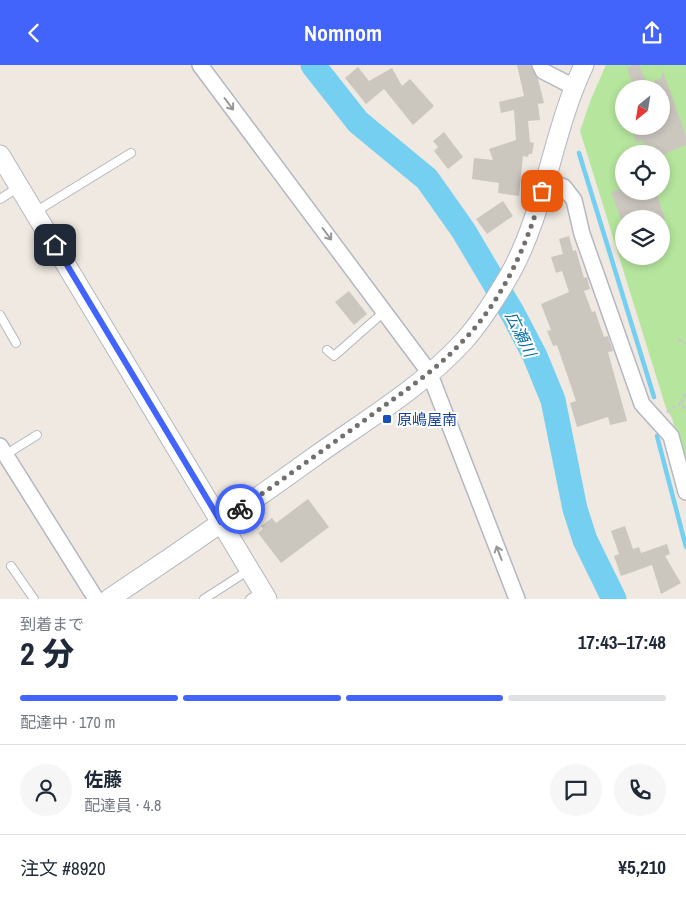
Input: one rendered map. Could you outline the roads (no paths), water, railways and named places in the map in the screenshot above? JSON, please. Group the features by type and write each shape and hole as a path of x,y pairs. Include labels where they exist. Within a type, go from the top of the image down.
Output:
{"street":[{"path":"200,65 429,372 516,599"},
{"path":"109,599 221,522 429,372 462,343 488,310 511,272 530,230 574,87 584,65"},
{"path":"541,68 574,87"},
{"path":"0,155 250,570 260,596"},
{"path":"545,180 564,187 574,200 585,243 642,404 671,436 686,492"},
{"path":"2,451 96,599"}],"lane":[{"path":"35,212 131,153"},
{"path":"0,199 19,187"},
{"path":"327,350 334,356 385,311"},
{"path":"0,315 16,343"},
{"path":"2,451 37,435"},
{"path":"11,566 34,599"},
{"path":"204,599 250,570"}],"waterway":[{"name":"広瀬川","path":"313,65 358,122 427,179 463,230 513,314 535,356 553,400 575,509 585,540 614,599"},
{"path":"579,153 654,397"},
{"path":"657,436 686,547"}],"place":[{"name":"原嶋屋南","path":"387,419"}]}
